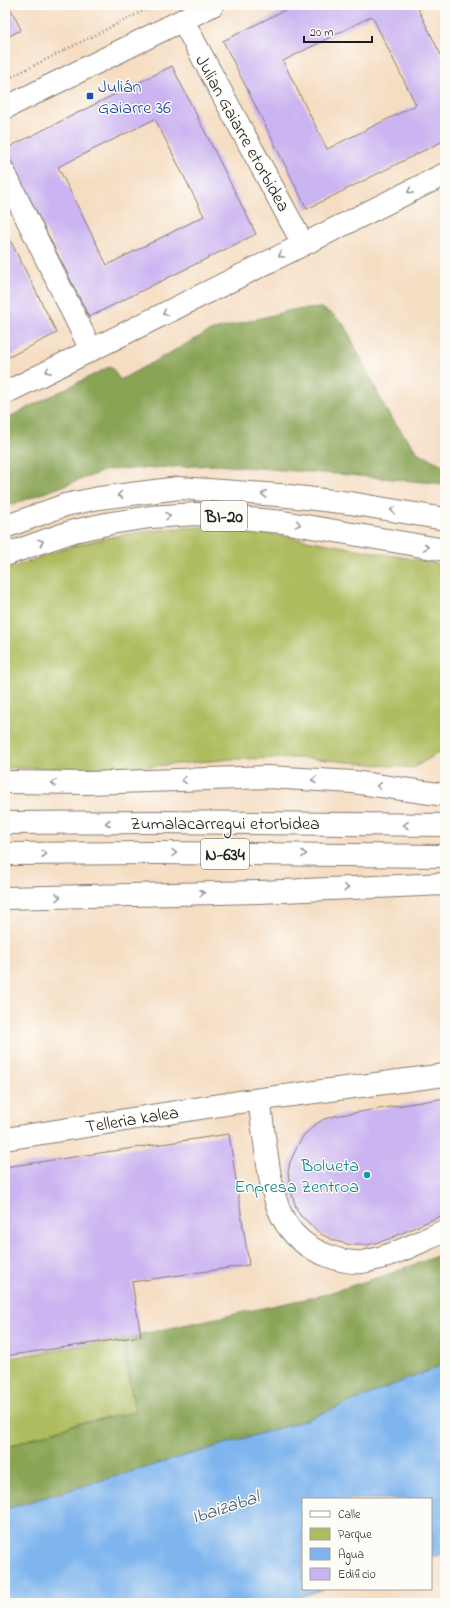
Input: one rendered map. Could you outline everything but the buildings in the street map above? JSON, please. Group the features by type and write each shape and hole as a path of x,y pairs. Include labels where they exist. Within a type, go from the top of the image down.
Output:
{"main road":[{"path":"5,108 213,5"},
{"name":"Julian Gaiarre etorbidea","path":"182,21 303,244"},
{"path":"5,174 91,350"},
{"path":"5,393 445,174"},
{"name":"BI-20","path":"5,527 66,505 99,498 179,488 279,495 342,502 445,519"},
{"name":"BI-20","path":"5,556 59,536 111,523 150,517 196,514 283,522 445,550"},
{"path":"5,782 87,783 268,777 353,782 445,795"},
{"name":"Zumalacarregui etorbidea","path":"5,823 156,822 445,825"},
{"name":"Zumalacarregui etorbidea","path":"5,854 156,853 445,856"},
{"name":"N-634","path":"5,898 259,892 445,884"},
{"name":"Telleria kalea","path":"5,1139 259,1100 445,1075"},
{"path":"259,1100 272,1189 279,1213 294,1235 315,1251 340,1260 360,1262 375,1259 445,1231"}],"path":[{"path":"5,80 155,5"}],"green space":[{"path":"321,308 334,315 345,326 387,412 418,453 445,466 445,484 216,465 107,470 5,507 5,419 111,366 120,380 210,331 292,310"},
{"path":"203,527 261,532 445,565 445,749 413,768 306,758 232,759 131,768 5,768 5,571 53,552 95,540 160,530"},
{"path":"445,1253 445,1364 303,1421 5,1509 5,1448 72,1425 135,1412 123,1338 319,1296 392,1273"},
{"path":"123,1338 135,1412 72,1425 5,1448 5,1359"}],"water":[{"name":"Ibaizabal","path":"445,1364 445,1553 432,1557 432,1498 302,1498 302,1590 322,1590 279,1603 5,1603 5,1509 303,1421"}],"place":[{"name":"Julián Gaiarre 36","path":"90,96"},
{"name":"Bolueta Enpresa Zentroa","path":"367,1175"}]}
